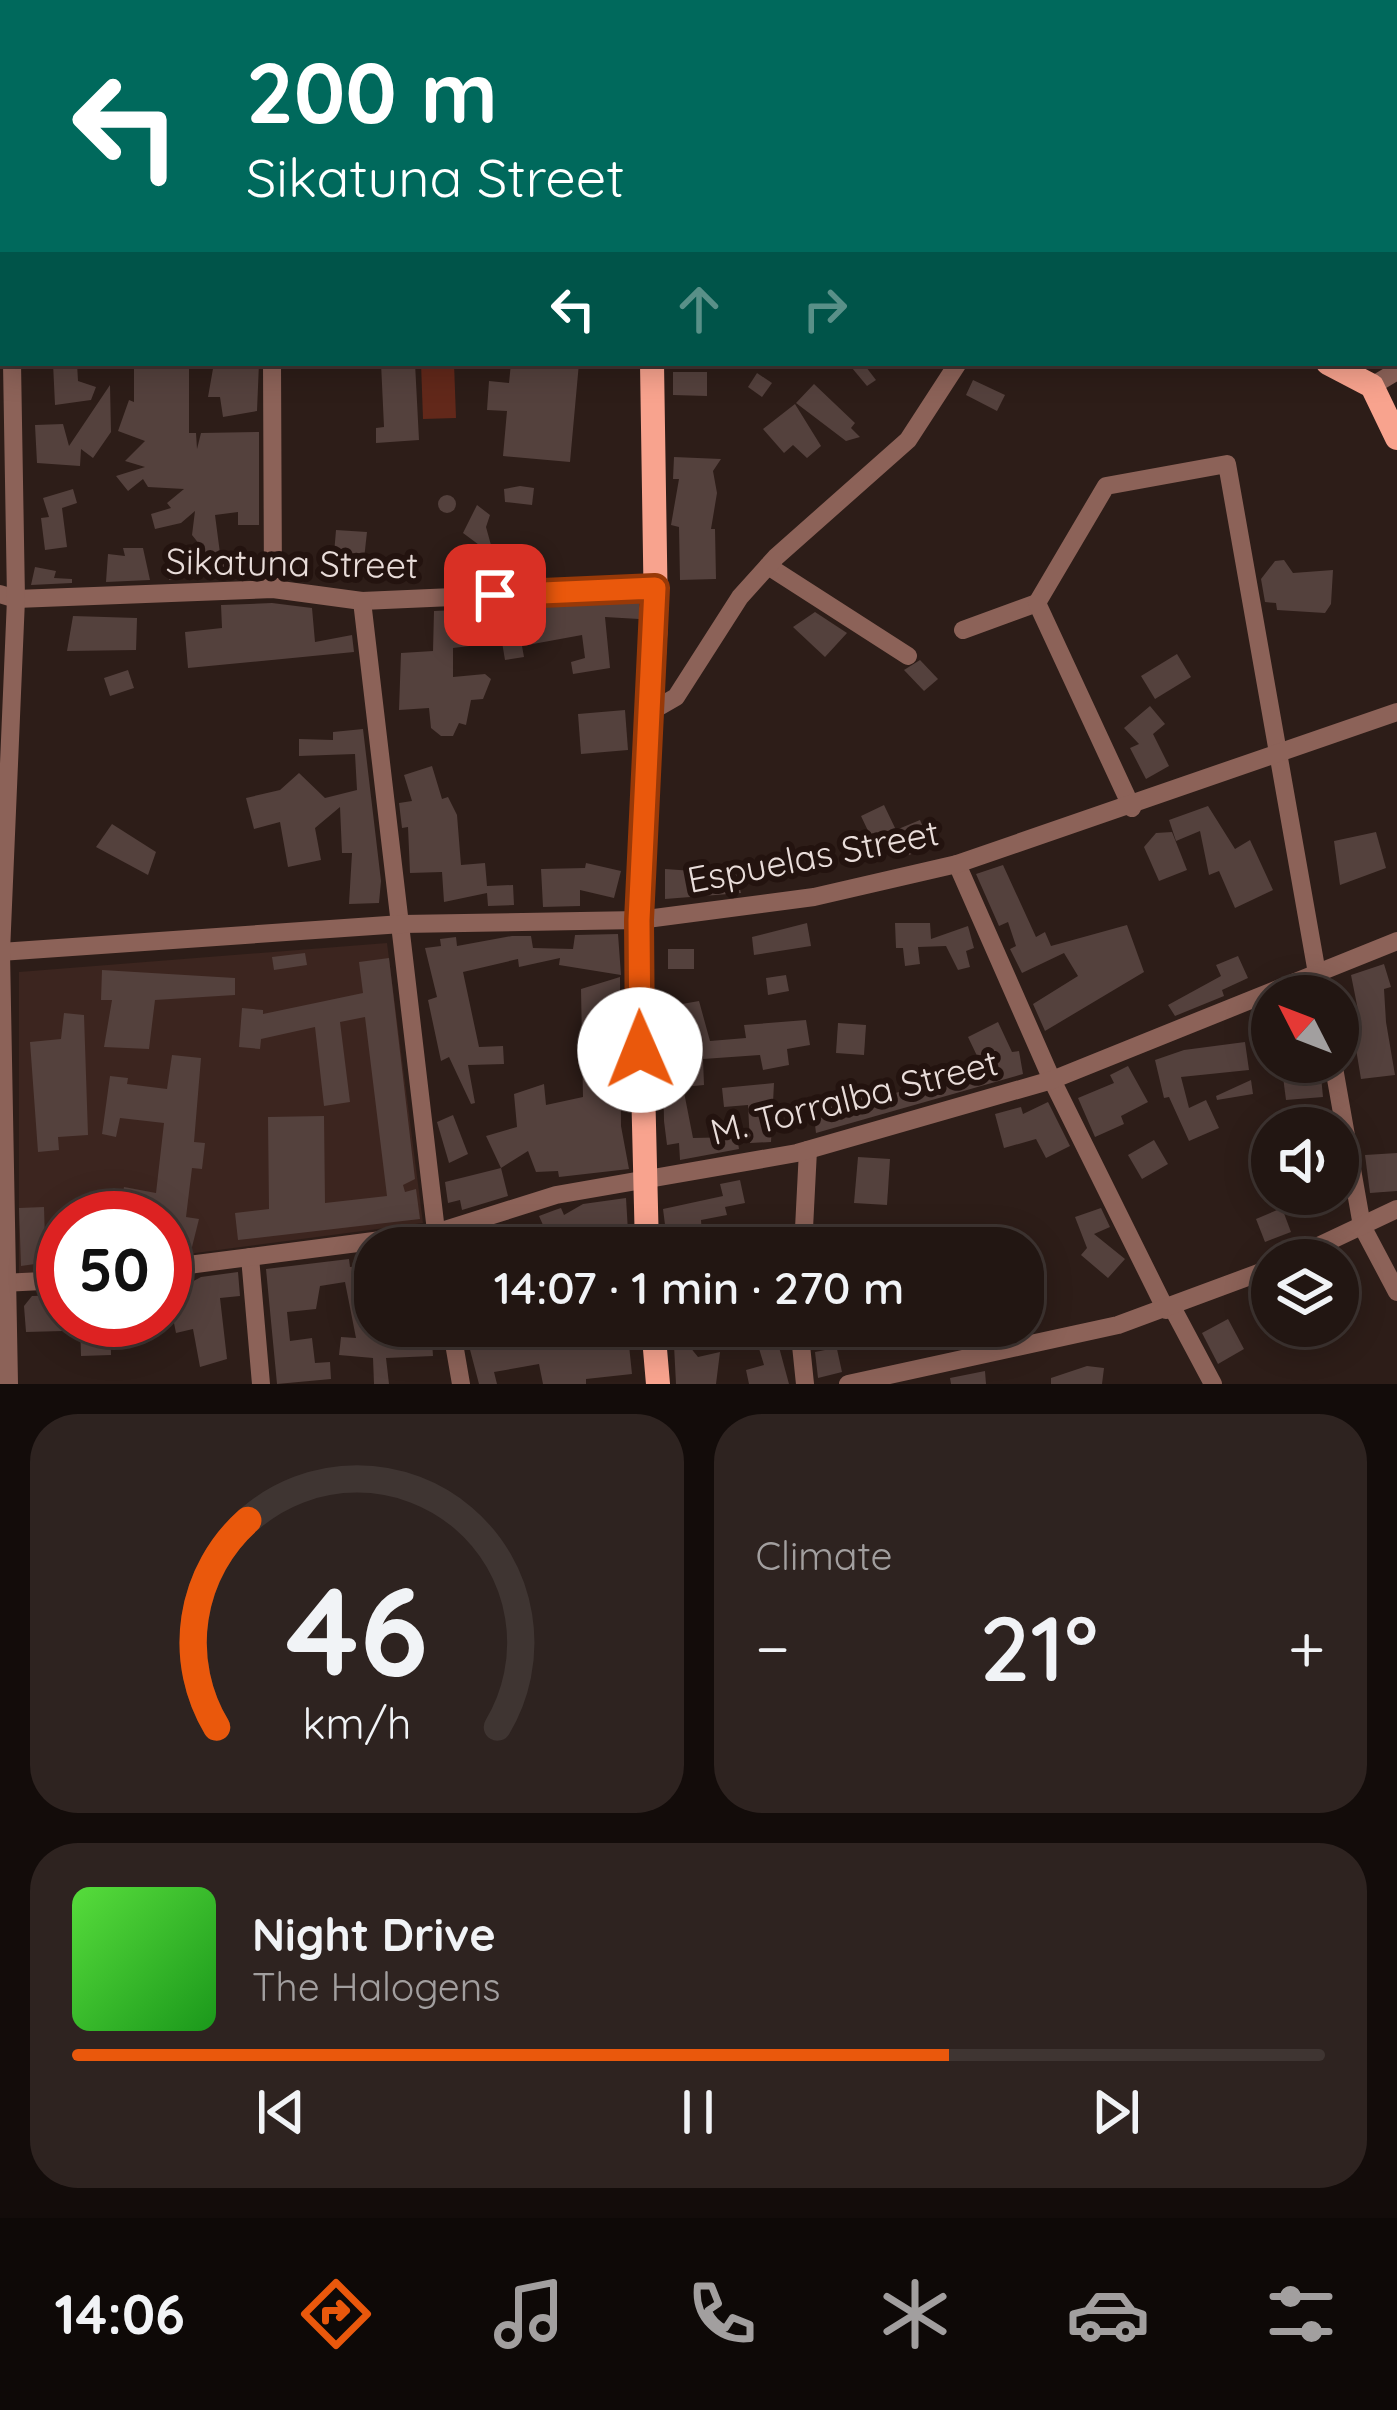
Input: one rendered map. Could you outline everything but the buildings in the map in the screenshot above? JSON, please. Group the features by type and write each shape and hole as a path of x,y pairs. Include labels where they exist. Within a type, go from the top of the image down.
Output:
{"main road":[{"path":"645,1227 639,920 655,588 652,366"},
{"path":"1334,366 1372,386 1397,438"},
{"path":"655,1347 658,1384"}],"street":[{"path":"9,1384 0,952 12,366"},
{"path":"272,366 273,590"},
{"path":"650,712 676,697 740,596 768,566 908,440 956,366"},
{"path":"1372,386 1397,370"},
{"path":"963,630 1037,604 1106,486 1227,464 1317,974"},
{"path":"768,566 908,656"},
{"name":"Sikatuna Street","path":"8,596 273,590 362,602 655,588"},
{"path":"362,602 435,1227"},
{"path":"1037,604 1132,808"},
{"name":"Espuelas Street","path":"0,952 402,924 639,920 814,898 957,864 1132,808 1277,749 1397,712"},
{"path":"957,864 1052,1080 1213,1384"},
{"name":"M. Torralba Street","path":"471,1227 556,1196 808,1150 1052,1080 1397,941"},
{"path":"1337,1083 1362,1226 1397,1292"},
{"path":"804,1227 808,1150"},
{"path":"1334,1239 1397,1209"},
{"name":"M. Torralba Street","path":"192,1265 354,1247"},
{"path":"250,1257 261,1384"},
{"path":"848,1384 1118,1325 1251,1276"},
{"path":"5,1284 36,1282"},
{"path":"455,1347 461,1384"},
{"path":"801,1347 805,1384"}],"shaded area":[{"path":"421,366 454,366 456,418 423,419"},
{"path":"387,943 423,1223 354,1227 354,1232 192,1253 192,1191 36,1191 36,1275 19,1277 19,972"}],"route":[{"path":"495,595 655,588 639,920 640,1050"}]}
